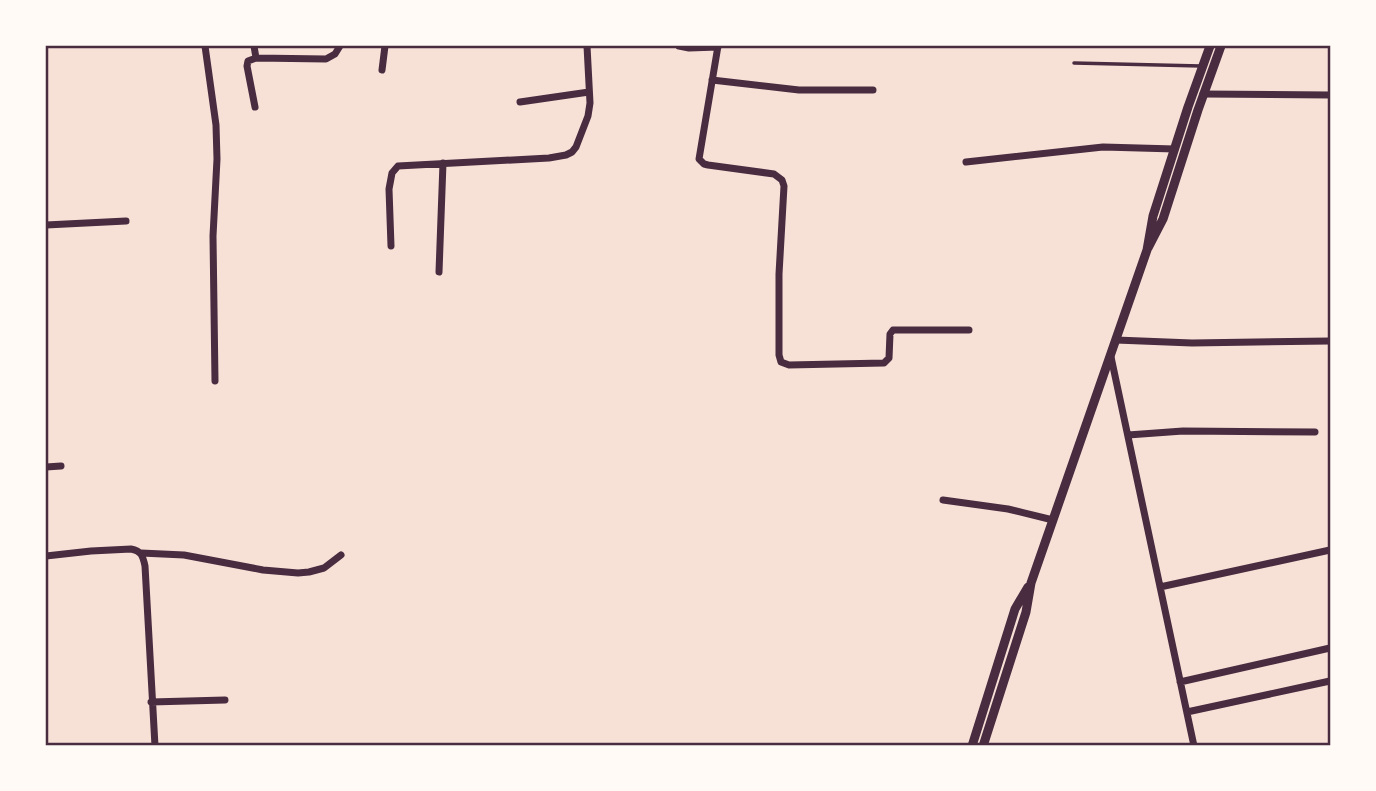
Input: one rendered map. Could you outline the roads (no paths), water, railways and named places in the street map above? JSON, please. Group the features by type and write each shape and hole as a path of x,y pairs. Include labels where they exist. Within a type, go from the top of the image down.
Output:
{"street":[{"path":"205,46 216,125 213,236 215,381"},
{"path":"254,46 256,58"},
{"path":"255,107 248,61 256,58 326,60 335,54 340,46"},
{"path":"382,70 384,46"},
{"path":"391,246 389,189 393,170 401,165 549,158 569,154 576,147 588,116 587,46"},
{"path":"679,46 718,46 699,159 708,165 774,174 782,180 784,186 779,274 781,362 789,365 884,363 889,358 890,334 893,330 970,330"},
{"path":"983,746 1026,612 1031,583 1147,250 1153,216 1210,46"},
{"path":"1147,250 1163,219 1221,46"},
{"path":"712,80 799,90 873,90"},
{"path":"520,102 589,92"},
{"path":"1203,94 1331,95"},
{"path":"966,162 1103,147 1175,149"},
{"path":"439,272 443,163"},
{"path":"46,225 127,221"},
{"path":"1116,340 1192,343 1331,341"},
{"path":"1111,356 1194,746"},
{"path":"1128,435 1183,431 1315,432"},
{"path":"46,467 61,466"},
{"path":"943,500 1008,509 1053,520"},
{"path":"46,556 131,549 141,553 184,555 263,570 309,572 324,568 341,555"},
{"path":"1160,587 1331,550"},
{"path":"141,553 145,566 155,746"},
{"path":"972,746 1015,609 1031,583"},
{"path":"1180,682 1331,648"},
{"path":"1187,712 1331,681"},
{"path":"151,702 225,700"}],"lane":[{"path":"1074,63 1202,66"}]}
